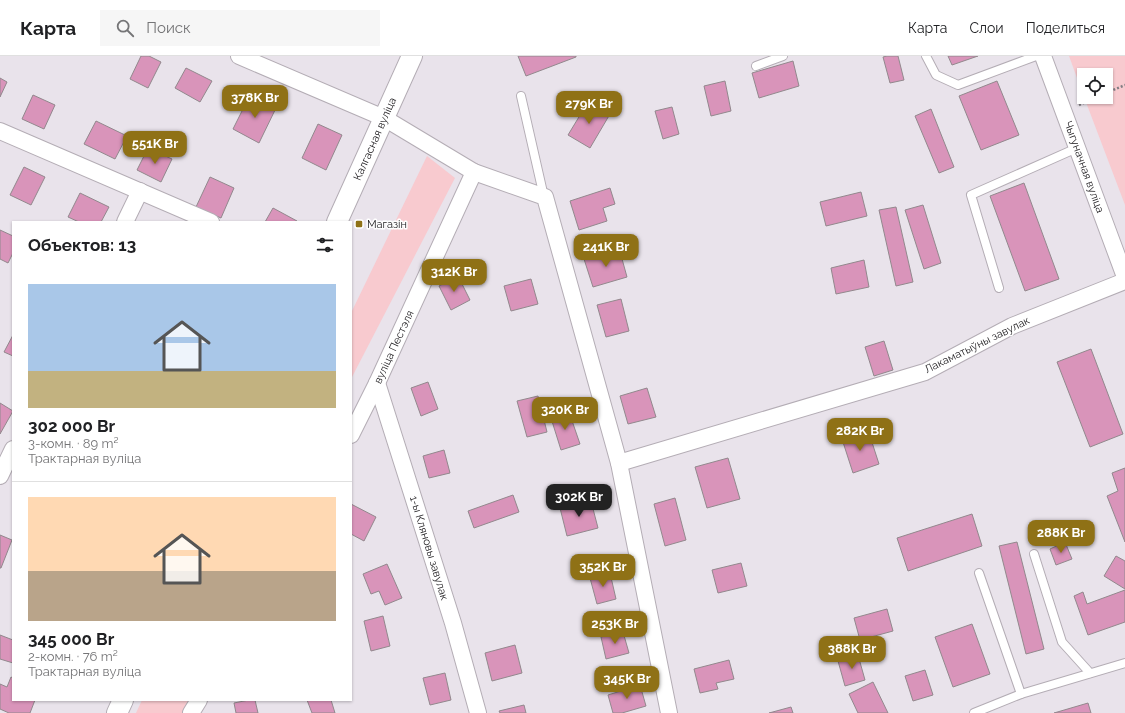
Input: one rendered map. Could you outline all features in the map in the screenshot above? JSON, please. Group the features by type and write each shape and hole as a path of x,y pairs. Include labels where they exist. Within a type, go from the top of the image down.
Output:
{"street":[{"path":"239,56 384,118 474,172 544,197 619,463 669,713"},
{"name":"Калгасная вуліца","path":"337,221 412,56"},
{"name":"Чыгуначная вуліца","path":"1043,56 1125,277"},
{"path":"0,131 208,221"},
{"name":"вуліца Пестэля","path":"352,433 377,383 474,172"},
{"path":"125,221 140,191"},
{"name":"Лакаматыўны завулак","path":"619,463 925,372 1012,326 1125,281"},
{"name":"1-ы Кляновы завулак","path":"377,383 452,623 478,713"},
{"path":"0,476 12,451"},
{"path":"117,713 123,701"},
{"path":"191,713 198,701"}],"lane":[{"path":"756,66 783,56"},
{"path":"926,56 936,75 958,85 1036,56"},
{"path":"521,96 544,197"},
{"path":"998,288 971,195 1077,148"},
{"path":"1034,554 1062,642 1090,673"},
{"path":"979,574 1021,694"},
{"path":"974,713 1021,694 1125,664"}],"path":[{"path":"1113,90 1125,85"}],"shaded area":[{"path":"1069,56 1125,56 1125,205 1087,104 1113,104 1113,68 1077,68 1077,78"},
{"path":"427,156 455,178 352,377 352,311"},
{"path":"142,701 191,701 185,713 136,713"}],"building":[{"path":"141,56 149,56 161,62 148,88 130,79"},
{"path":"518,56 576,56 576,57 526,76"},
{"path":"898,56 904,80 890,83 883,57"},
{"path":"948,56 978,56 952,65"},
{"path":"793,61 799,86 759,98 752,73"},
{"path":"186,68 212,81 200,102 175,88"},
{"path":"0,78 7,82 0,97"},
{"path":"725,81 731,111 711,116 704,86"},
{"path":"997,81 1019,135 981,150 959,96"},
{"path":"33,95 55,105 44,129 22,119"},
{"path":"250,95 276,108 259,143 233,129"},
{"path":"588,102 610,114 590,148 568,135"},
{"path":"672,107 679,134 663,139 655,111"},
{"path":"931,109 954,167 939,173 915,116"},
{"path":"96,121 127,136 115,159 84,144"},
{"path":"318,124 342,135 326,170 302,158"},
{"path":"148,148 172,159 161,182 137,170"},
{"path":"24,167 45,177 31,205 10,195"},
{"path":"210,177 234,188 221,218 196,207"},
{"path":"1024,183 1059,279 1025,291 990,196"},
{"path":"610,188 615,204 603,208 607,221 579,230 570,201"},
{"path":"861,192 867,216 826,226 820,202"},
{"path":"80,193 109,207 102,221 77,221 68,217"},
{"path":"923,205 941,263 924,269 905,210"},
{"path":"896,207 913,282 896,286 879,210"},
{"path":"273,208 297,221 266,221"},
{"path":"0,230 12,236 12,255 8,263 0,259"},
{"path":"619,248 627,277 593,287 584,259"},
{"path":"864,260 869,287 836,294 831,268"},
{"path":"458,276 470,300 451,310 439,286"},
{"path":"531,279 538,304 511,311 504,286"},
{"path":"621,299 629,331 606,337 597,305"},
{"path":"12,337 12,356 4,352"},
{"path":"884,341 893,370 874,376 865,347"},
{"path":"1091,349 1123,434 1090,447 1057,362"},
{"path":"428,382 438,409 421,416 411,388"},
{"path":"647,388 656,417 628,424 620,396"},
{"path":"538,396 547,432 527,437 517,401"},
{"path":"0,403 12,410 12,413 0,434"},
{"path":"569,412 580,444 561,450 551,418"},
{"path":"868,430 879,464 853,473 842,439"},
{"path":"444,450 450,473 429,478 423,456"},
{"path":"728,458 740,499 707,508 695,467"},
{"path":"1125,468 1125,542 1107,496 1118,491 1112,473"},
{"path":"513,495 519,512 474,528 468,511"},
{"path":"675,498 686,540 665,546 654,504"},
{"path":"591,501 598,528 567,536 560,508"},
{"path":"352,505 376,517 364,541 352,535"},
{"path":"972,514 982,546 908,571 897,538"},
{"path":"0,535 12,540 1,568 0,568"},
{"path":"1017,542 1044,649 1026,654 999,546"},
{"path":"1065,542 1072,559 1056,565 1050,549"},
{"path":"1116,556 1125,561 1125,589 1104,576"},
{"path":"741,563 747,586 718,593 712,570"},
{"path":"387,564 402,598 385,605 379,591 371,594 363,574"},
{"path":"610,573 616,599 597,604 590,578"},
{"path":"1125,590 1125,622 1088,635 1074,596 1083,592 1087,604"},
{"path":"887,609 893,631 860,640 854,618"},
{"path":"383,616 390,646 371,651 364,621"},
{"path":"972,624 990,674 953,687 935,637"},
{"path":"623,632 629,653 606,659 601,637"},
{"path":"0,635 12,640 12,663 0,659"},
{"path":"515,645 522,673 492,681 485,653"},
{"path":"858,655 865,680 845,686 838,661"},
{"path":"729,660 734,679 716,683 718,689 700,693 694,669"},
{"path":"925,670 933,695 913,701 905,676"},
{"path":"445,673 451,700 430,705 423,678"},
{"path":"11,677 12,701 35,701 30,713 9,713 0,709 0,684 7,687"},
{"path":"873,682 888,713 858,713 849,694"},
{"path":"640,685 646,706 622,713 613,713 608,695"},
{"path":"255,701 258,713 236,713 234,703"},
{"path":"307,701 331,701 335,713 312,713"},
{"path":"1088,703 1091,713 1054,713"},
{"path":"524,705 526,713 500,713 499,711"},
{"path":"791,707 793,713 769,713"}],"place":[{"name":"Магазін","path":"359,224"}]}
